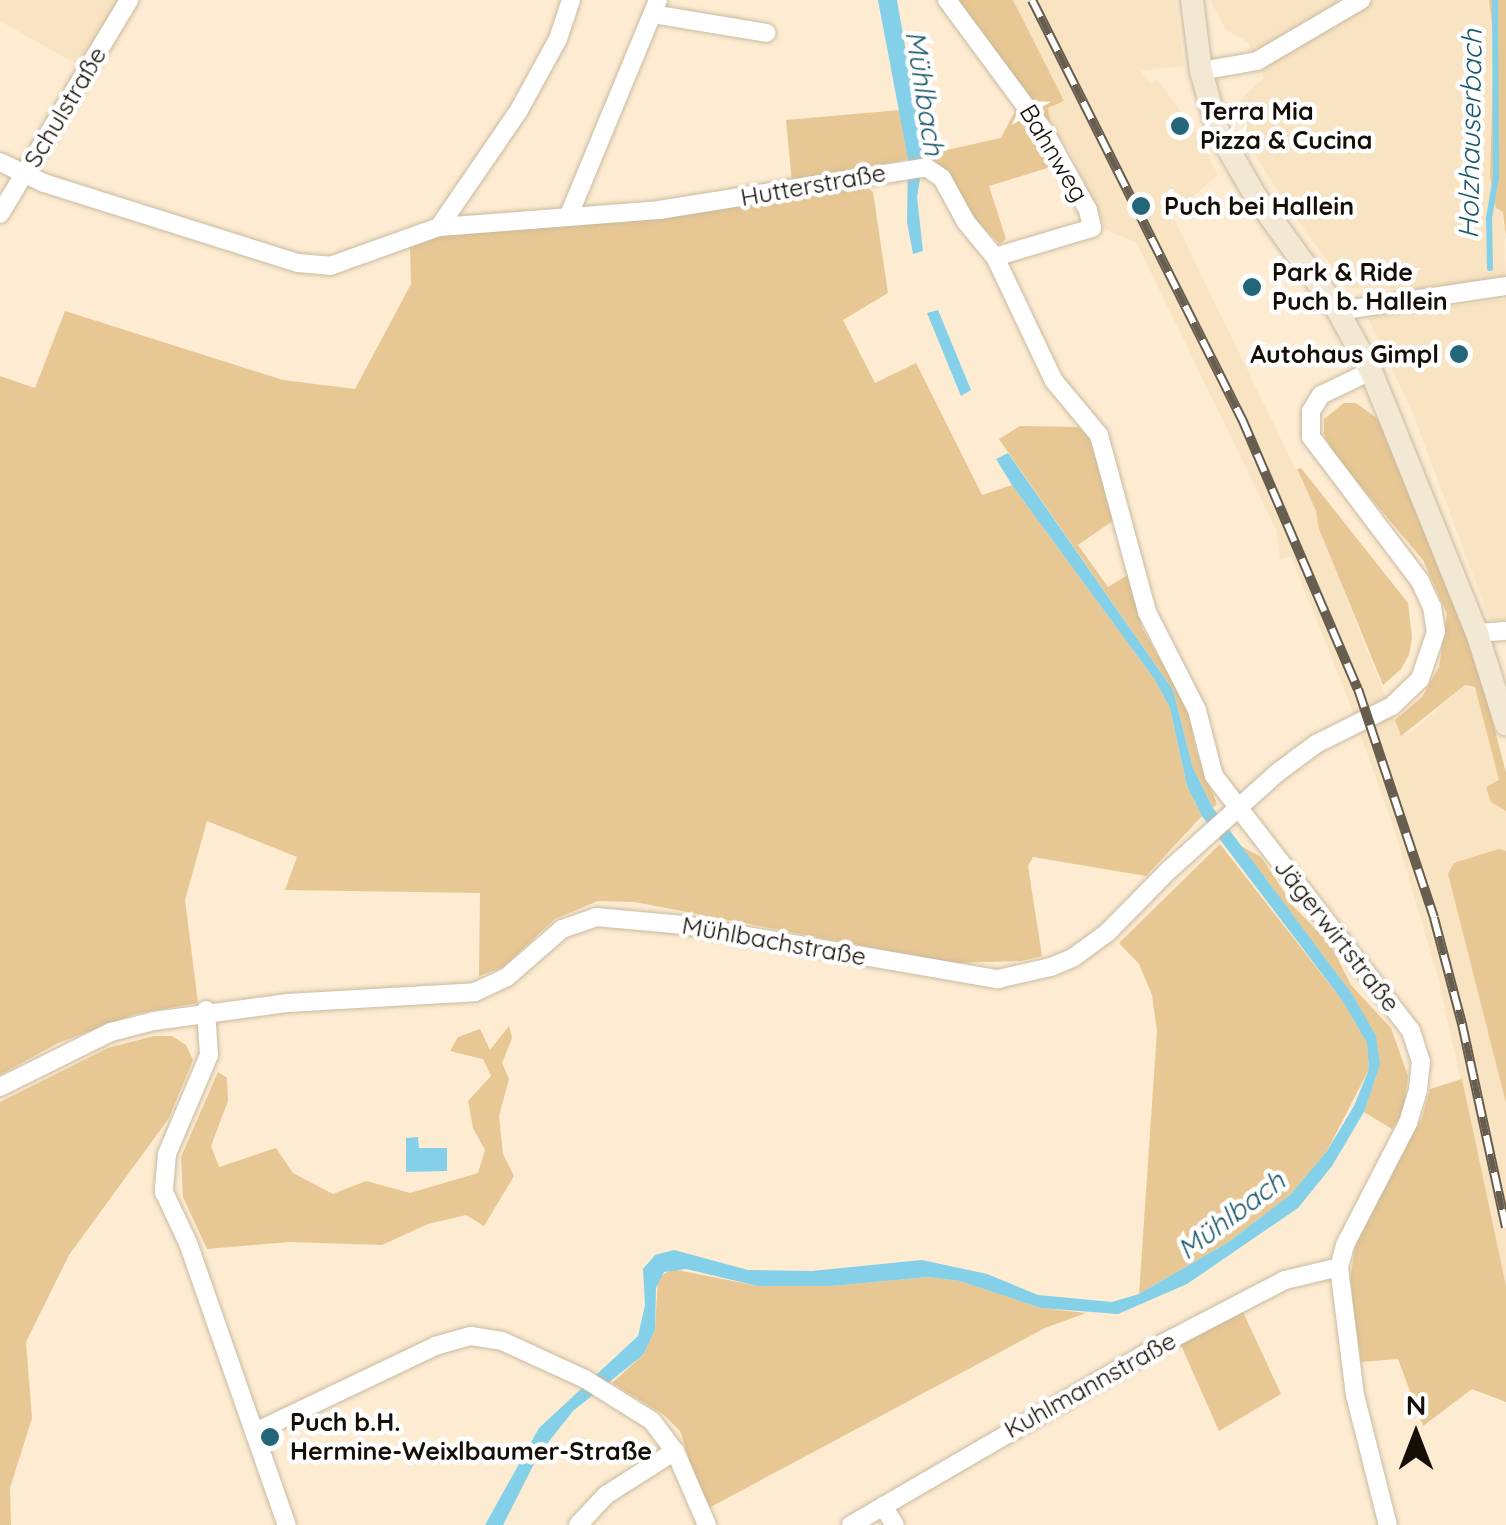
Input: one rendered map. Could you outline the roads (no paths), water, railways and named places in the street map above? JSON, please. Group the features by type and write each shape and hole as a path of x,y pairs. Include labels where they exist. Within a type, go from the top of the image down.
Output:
{"main road":[{"path":"1192,0 1201,71 1218,131 1231,158 1338,311 1371,371 1478,634 1506,726"}],"street":[{"name":"Schulstraße","path":"0,214 129,0"},
{"path":"439,226 519,110 558,40 572,0"},
{"name":"Bahnweg","path":"947,0 1044,130 1088,210 1092,228 995,257"},
{"path":"1201,71 1257,62 1361,0"},
{"path":"569,215 656,7 766,33"},
{"name":"Hutterstraße","path":"0,162 25,176 298,264 330,266 439,226 659,210 926,167 942,178 966,222 995,257 1054,381 1099,435 1147,612 1197,710 1214,776 1231,814"},
{"path":"1338,311 1506,286"},
{"name":"Mühlbachstraße","path":"206,1010 475,992 508,976 562,929 596,916 670,923 998,979 1051,967 1091,946 1206,836 1316,744 1406,696 1430,660 1436,632 1432,608 1420,581 1311,437 1311,410 1320,395 1371,371"},
{"path":"1478,634 1506,631"},
{"name":"Jägerwirtstraße","path":"1231,814 1388,996 1411,1031 1421,1061 1408,1124 1345,1244 1339,1268 1355,1395 1388,1525"},
{"path":"0,1087 111,1032 206,1010 209,1055 168,1154 164,1192 188,1244 287,1525"},
{"name":"Kuhlmannstraße","path":"850,1525 1162,1344 1285,1280 1339,1268"},
{"path":"254,1432 435,1346 471,1336 502,1341 585,1379 652,1421 675,1451 708,1525"},
{"path":"578,1525 606,1495 675,1451"},
{"path":"883,1506 894,1525"}],"water":[{"path":"878,0 897,0 924,155 917,197 923,251 913,254 907,222 908,159"},
{"path":"938,310 971,390 961,396 927,313"},
{"path":"1008,453 1173,690 1193,768 1213,808 1352,994 1376,1036 1380,1065 1364,1112 1332,1166 1298,1208 1187,1284 1118,1314 1041,1308 960,1281 928,1277 831,1286 758,1286 686,1269 664,1272 656,1288 655,1330 643,1355 573,1411 539,1454 503,1525 485,1525 539,1428 638,1336 645,1305 643,1269 655,1255 674,1250 748,1270 812,1271 922,1260 987,1274 1038,1295 1112,1302 1139,1294 1227,1243 1290,1195 1327,1151 1354,1106 1369,1069 1367,1043 1342,1000 1202,816 1187,786 1170,708 1155,680 1012,485 996,459"},
{"path":"418,1137 419,1148 447,1148 447,1171 406,1172 406,1138"}],"waterway":[{"name":"Holzhauserbach","path":"1490,268 1489,218 1496,177 1495,0"}],"railway":[{"path":"1032,0 1242,419 1358,689 1434,918 1462,1024 1506,1227"}],"place":[{"name":"Terra Mia Pizza & Cucina","path":"1180,126"},
{"name":"Puch bei Hallein","path":"1141,206"},
{"name":"Park & Ride Puch b. Hallein","path":"1252,287"},
{"name":"Autohaus Gimpl","path":"1459,354"},
{"name":"Puch b.H. Hermine-Weixlbaumer-Straße","path":"270,1437"}],"water label":[{"name":"Mühlbach","path":"925,93"},
{"name":"Mühlbach","path":"1231,1215"}]}
